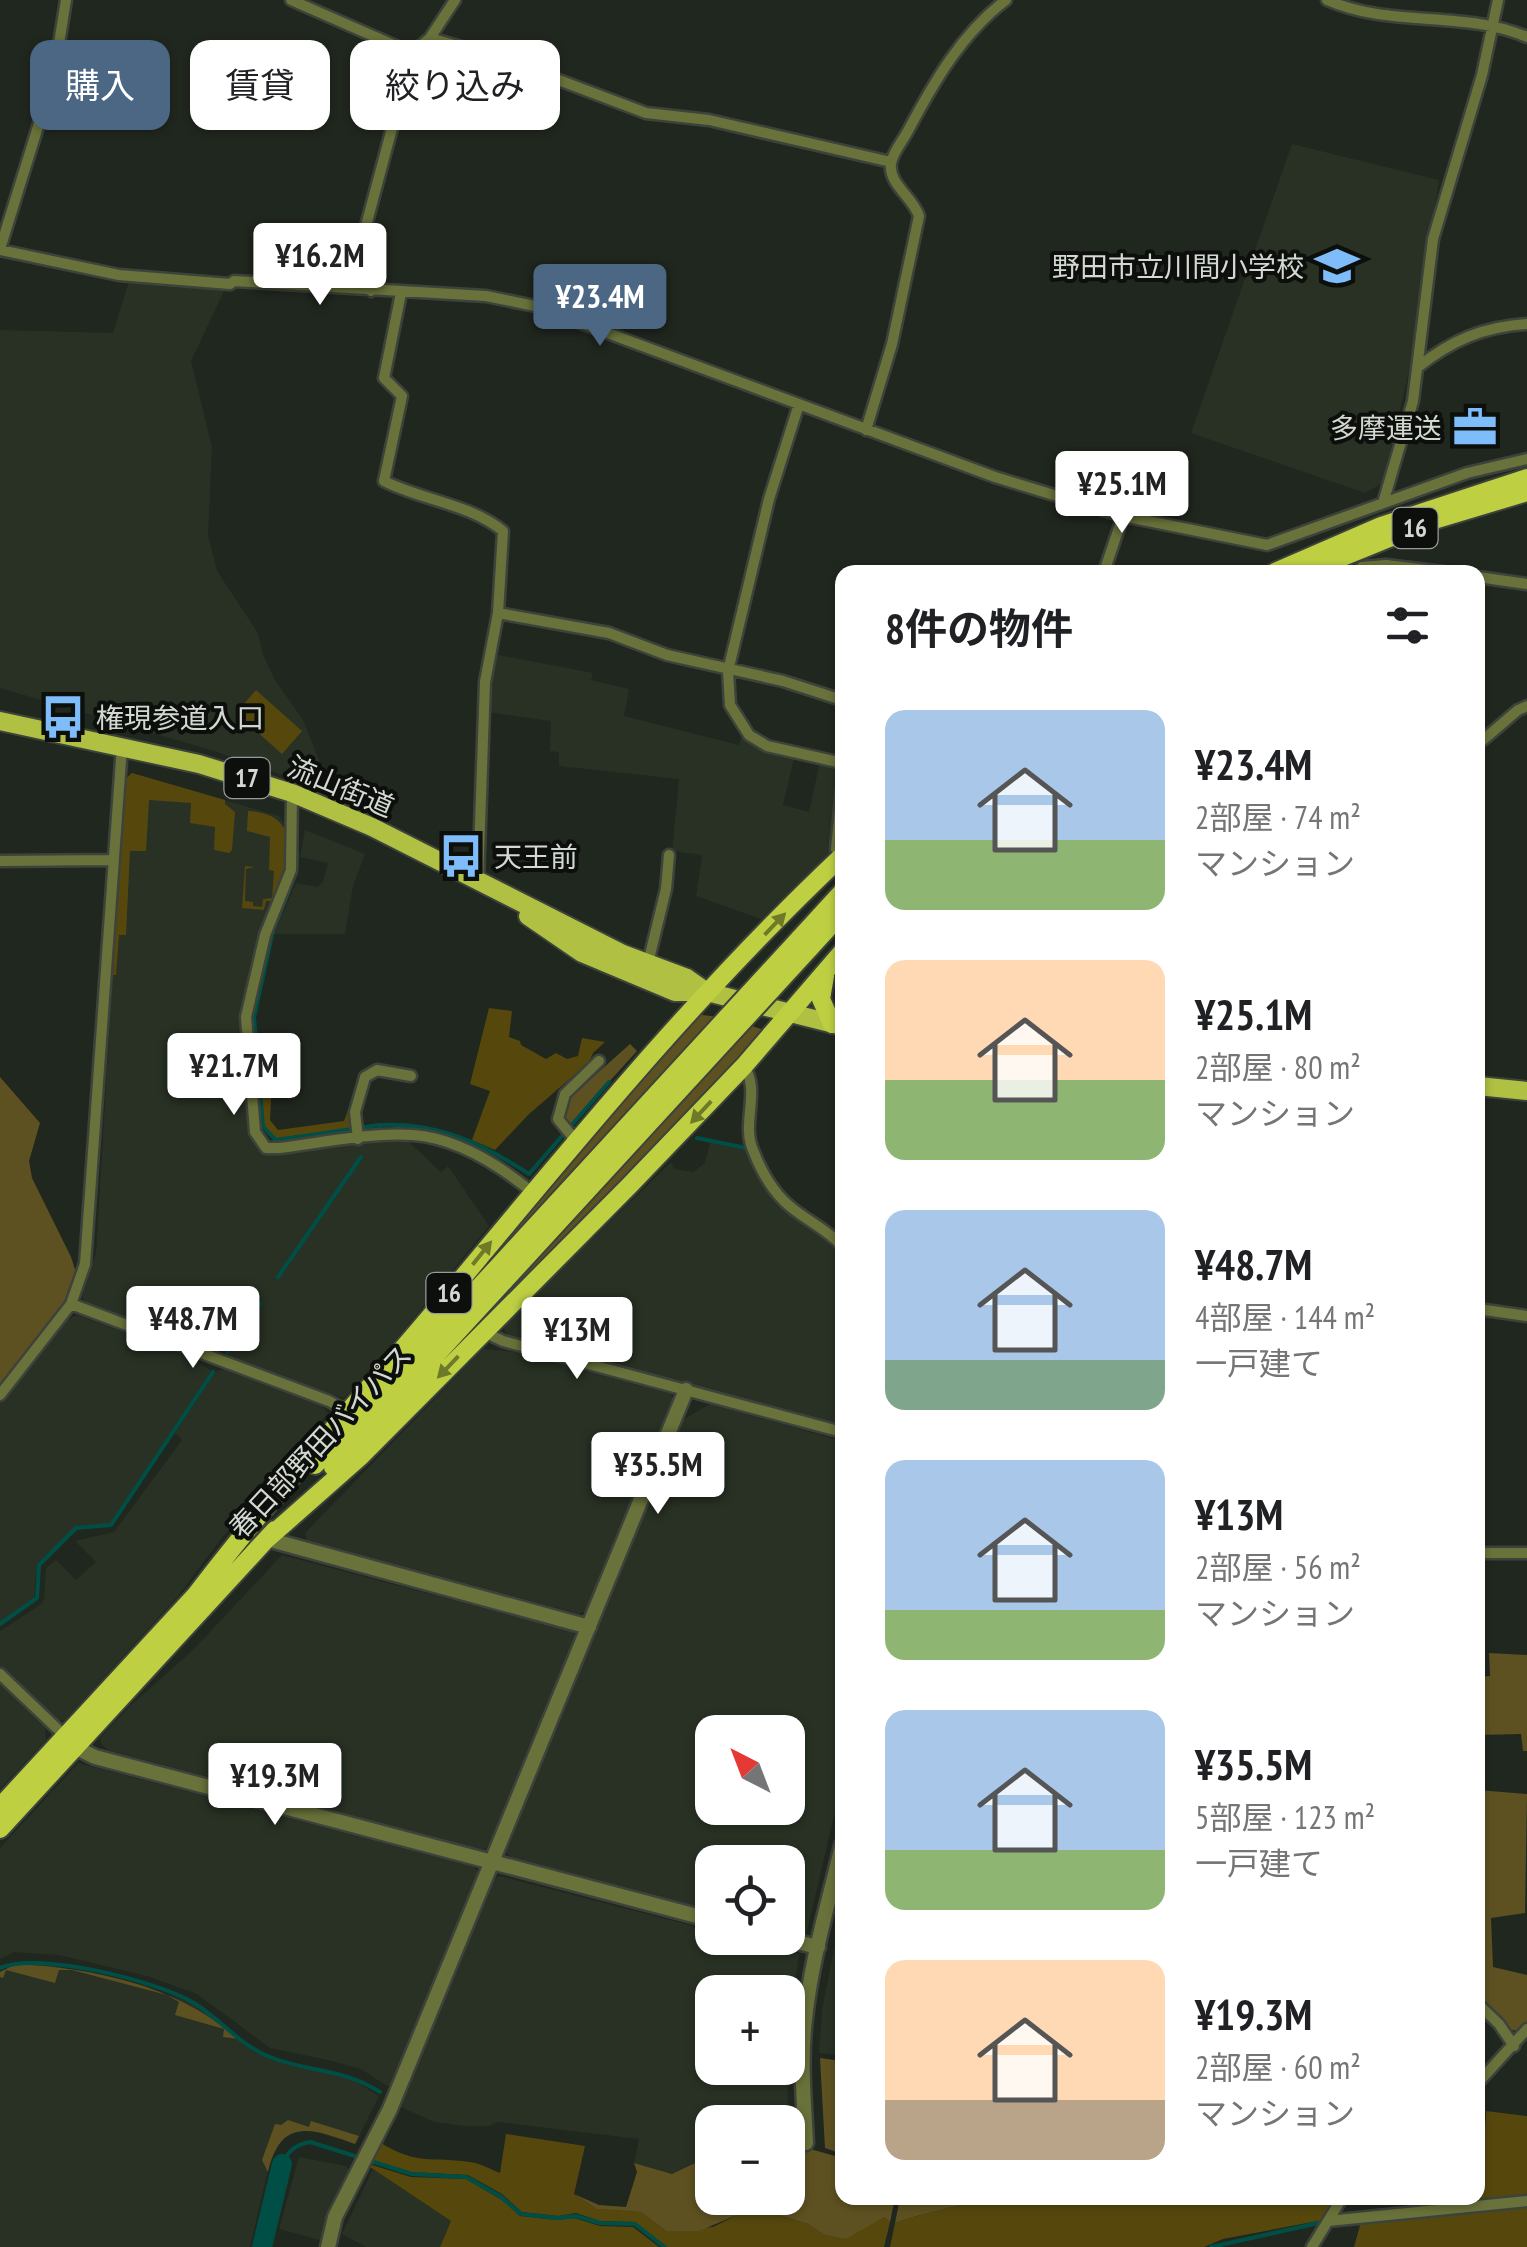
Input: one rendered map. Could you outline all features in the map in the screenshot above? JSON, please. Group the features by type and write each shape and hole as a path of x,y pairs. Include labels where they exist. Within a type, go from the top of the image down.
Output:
{"highway":[{"name":"16","path":"1290,565 1382,526 1527,478"},
{"name":"16","path":"1324,565 1431,522 1527,492"},
{"name":"16","path":"195,1596 246,1528 409,1342 576,1140 707,992 835,863"},
{"name":"春日部野田バイパス","path":"0,1830 195,1596 500,1275 804,944 835,902"},
{"name":"春日部野田バイパス","path":"804,944 835,919"},
{"name":"16","path":"267,1539 361,1456 630,1186 744,1066 835,961"},
{"path":"827,971 821,1000 835,1022"},
{"name":"春日部野田バイパス","path":"0,1807 70,1742 267,1539 500,1275"}],"main road":[{"name":"流山街道","path":"0,721 122,746 292,793 372,828 648,964 687,978 707,992"},
{"name":"流山街道","path":"478,882 595,959 675,992 707,992 835,1024"},
{"path":"1485,1087 1527,1090"}],"street":[{"path":"66,0 54,76 0,250 119,275 486,296 534,306 995,478 1123,516 1267,544 1468,473 1527,460"},
{"path":"291,0 382,40"},
{"path":"428,40 455,0"},
{"path":"866,430 892,344 918,216 915,204 893,179 891,162 939,73 991,11 1006,0"},
{"path":"1327,0 1395,16 1490,26 1527,37"},
{"path":"1383,503 1413,401 1432,239 1482,75 1498,0"},
{"path":"430,38 503,59 646,112 709,120 891,162"},
{"path":"370,291 363,237 391,130"},
{"path":"401,293 384,378 402,396 384,481 410,494 440,501 503,531 498,613 485,682 478,882"},
{"path":"1418,367 1459,338 1492,327 1527,324"},
{"path":"798,404 769,499 728,670 730,705 749,735 767,746 835,761"},
{"path":"1106,565 1123,516"},
{"path":"1485,578 1527,584"},
{"path":"498,613 608,633 668,655 784,681 835,698"},
{"path":"1485,738 1527,706"},
{"path":"0,1395 71,1304 84,1264 122,746"},
{"path":"292,793 291,870 265,935 246,1017 255,1132 266,1148 412,1135 430,1138 488,1160 532,1192"},
{"path":"648,964 666,889 669,854"},
{"path":"0,862 112,860"},
{"path":"576,1140 558,1119 560,1102 599,1061"},
{"path":"744,1066 752,1078 748,1132 751,1147 771,1185 790,1207 835,1238"},
{"path":"358,1140 355,1112 365,1077 377,1070 411,1076"},
{"path":"71,1304 347,1411"},
{"path":"1485,1311 1527,1316"},
{"path":"483,1332 503,1341 835,1430"},
{"path":"328,2247 335,2218 390,2109 686,1390"},
{"path":"267,1539 589,1627"},
{"path":"1485,1553 1527,1553"},
{"path":"0,1674 70,1742 96,1758 695,1916"},
{"path":"806,2143 802,2054 808,1988 835,1875"},
{"path":"805,1944 818,1947"},
{"path":"1485,2011 1514,2046"},
{"path":"1485,2076 1527,2030"},
{"path":"1485,2204 1527,2200"},
{"path":"1312,2247 1338,2205"},
{"path":"1328,2221 1480,2205"}],"shaded area":[{"name":"野田市立川間小学校","path":"1292,144 1439,180 1409,371 1383,483 1365,493 1191,433"},
{"path":"130,278 225,289 191,361 212,447 208,535 217,571 258,633 275,680 303,720 319,760 322,789 214,751 0,688 0,330 113,333"},
{"path":"493,654 593,673 591,680 629,689 624,716 739,745 743,731 795,754 783,805 809,812 820,761 835,765 830,852 761,919 696,896 702,855 672,851 679,779 559,766 559,752 550,751 551,721 487,712"},
{"path":"256,690 302,731 282,754 236,713"},
{"path":"132,773 279,816 286,826 287,870 242,1016 252,1137 263,1155 406,1139 441,1172 448,1166 489,1226 344,1398 232,1360 226,1351 196,1345 85,1303 82,1296 96,1253 124,780"},
{"path":"132,773 225,800 235,812 232,850 214,850 215,827 190,823 191,803 149,800 146,851 130,851 126,935 119,935 113,975 124,780"},
{"path":"248,811 266,814 279,821 286,831 288,857 280,887 274,901 266,901 264,910 242,908 245,866 255,867 246,869 245,901 253,902 253,906 262,907 263,899 272,898 274,871 269,870 270,837 247,831"},
{"path":"305,830 365,854 353,886 345,934 274,934 296,883 317,887 323,882 328,863 300,857"},
{"path":"489,1008 512,1011 509,1037 546,1059 556,1053 567,1059 578,1056 582,1038 605,1042 589,1062 495,1150 472,1140 490,1091 470,1084"},
{"path":"695,1014 718,1017 494,1261 489,1259 596,1127"},
{"path":"749,1025 767,1031 650,1157 515,1291 513,1280"},
{"path":"630,1044 637,1051 568,1127 563,1122 563,1104"},
{"path":"258,1052 262,1052 266,1081 272,1079 270,1120 278,1130 344,1121 354,1094 352,1128 276,1140 263,1127"},
{"path":"0,1077 40,1123 29,1161 32,1178 71,1257 81,1288 0,1390"},
{"path":"710,1142 745,1150 773,1198 792,1217 835,1247 835,1425 509,1336 505,1331 503,1326 671,1162 674,1169 693,1172 705,1163"},
{"path":"77,1315 190,1357 212,1371 110,1524 76,1526 37,1564 34,1599 0,1622 0,1403 64,1321"},
{"path":"483,1349 515,1352 671,1394 674,1401 588,1610 579,1614 307,1540 305,1533"},
{"path":"224,1369 320,1405 328,1413 178,1596 65,1720 56,1720 0,1666 0,1631 40,1605 46,1568 56,1560 76,1580 96,1562 75,1541 114,1532 182,1440 175,1433 215,1372"},
{"path":"710,1404 835,1439 835,1812 806,1935 805,1845 695,1845 695,1907 511,1858 504,1850 681,1421"},
{"path":"282,1555 573,1632 576,1638 492,1845 482,1850 108,1750 102,1745 100,1738 131,1705 194,1649"},
{"path":"1489,1653 1527,1655 1527,1751 1523,1751 1521,1734 1485,1735 1485,1676 1490,1676"},
{"path":"0,1684 45,1728 46,1740 0,1789"},
{"path":"78,1763 474,1867 480,1874 393,2085 387,2086 361,2069 270,2048 197,1994 147,1976 59,1955 14,1952 0,1959 0,1848"},
{"path":"1485,1791 1527,1794 1525,1913 1491,1918 1493,1967 1527,1975 1527,2025 1520,2031 1511,2030 1485,2003"},
{"path":"500,1876 695,1927 695,1955 799,1955 796,1975 695,1975 695,2085 787,2085 788,2105 695,2105 695,2163 672,2174 634,2163 639,2139 497,2122 489,2126 464,2126 434,2122 401,2107 492,1879"},
{"path":"835,1944 835,2055 819,2053 822,2010"},
{"path":"16,1964 54,1966 143,1985 191,2003 254,2052 352,2079 379,2096 355,2144 310,2130 290,2134 277,2144 250,2247 0,2247 0,1972"},
{"path":"16,1964 76,1970 166,1995 72,1970 59,1970 55,1983 6,1970 0,1977 0,1972"},
{"path":"169,1996 189,2005 239,2039 223,2037 224,2029 175,2015 179,2002"},
{"path":"820,2058 835,2060 835,2152 825,2148"},
{"path":"1486,2111 1527,2116 1527,2197 1485,2200"},
{"path":"288,2120 309,2127 311,2121 359,2136 355,2144 312,2132 290,2135 281,2142 268,2172 262,2160 275,2124"},
{"path":"506,2134 585,2146 574,2194 597,2209 641,2212 666,2231 713,2227 737,2215 778,2215 808,2224 823,2234 884,2217 890,2222 884,2247 667,2247 635,2222 600,2221 576,2213 558,2216 522,2212 502,2194 468,2175 412,2172 373,2161 381,2143 415,2158 473,2163 500,2173"},
{"path":"805,2148 835,2156 835,2205 894,2205 890,2222 884,2217 846,2239 823,2234 808,2224 778,2215 805,2215"},
{"path":"299,2157 346,2166 349,2170 329,2210 320,2240 279,2229"},
{"path":"634,2163 672,2174 695,2163 695,2215 737,2215 699,2231 666,2231 641,2212 597,2209 574,2194 599,2205 626,2207 637,2172"},
{"path":"372,2165 411,2177 466,2179 502,2200 520,2216 574,2218 600,2226 633,2227 659,2247 440,2247 451,2221"},
{"path":"373,2169 451,2221 440,2247 366,2247 342,2234"},
{"path":"1527,2202 1527,2247 1354,2247 1362,2218"},
{"path":"899,2205 961,2205 918,2216 895,2223"},
{"path":"960,2205 1330,2205 1323,2220 1223,2239 1204,2247 890,2247 895,2223"}],"waterway":[{"path":"297,854 296,873 273,931 254,1017 263,1127 276,1140 352,1129"},
{"path":"570,1127 609,1082"},
{"path":"359,1128 379,1125"},
{"path":"379,1129 381,1125 402,1125 441,1131 494,1153 529,1174 562,1136"},
{"path":"697,1138 746,1148 749,1153"},
{"path":"278,1277 361,1157"},
{"path":"227,1352 260,1304"},
{"path":"0,1624 37,1598 39,1565 76,1528 111,1525 213,1372"},
{"path":"0,1968 42,1963 69,1966 154,1986 194,2003 260,2052 352,2078 380,2092"},
{"path":"282,2164 293,2149 310,2142 412,2174 466,2177 500,2196 521,2214 635,2224 664,2247"},
{"path":"262,2247 282,2164"},
{"path":"1211,2247 1323,2222"}],"place":[{"name":"野田市立川間小学校","path":"1337,266"},
{"name":"多摩運送","path":"1475,427"},
{"name":"権現参道入口","path":"63,717"},
{"name":"天王前","path":"461,856"}]}
